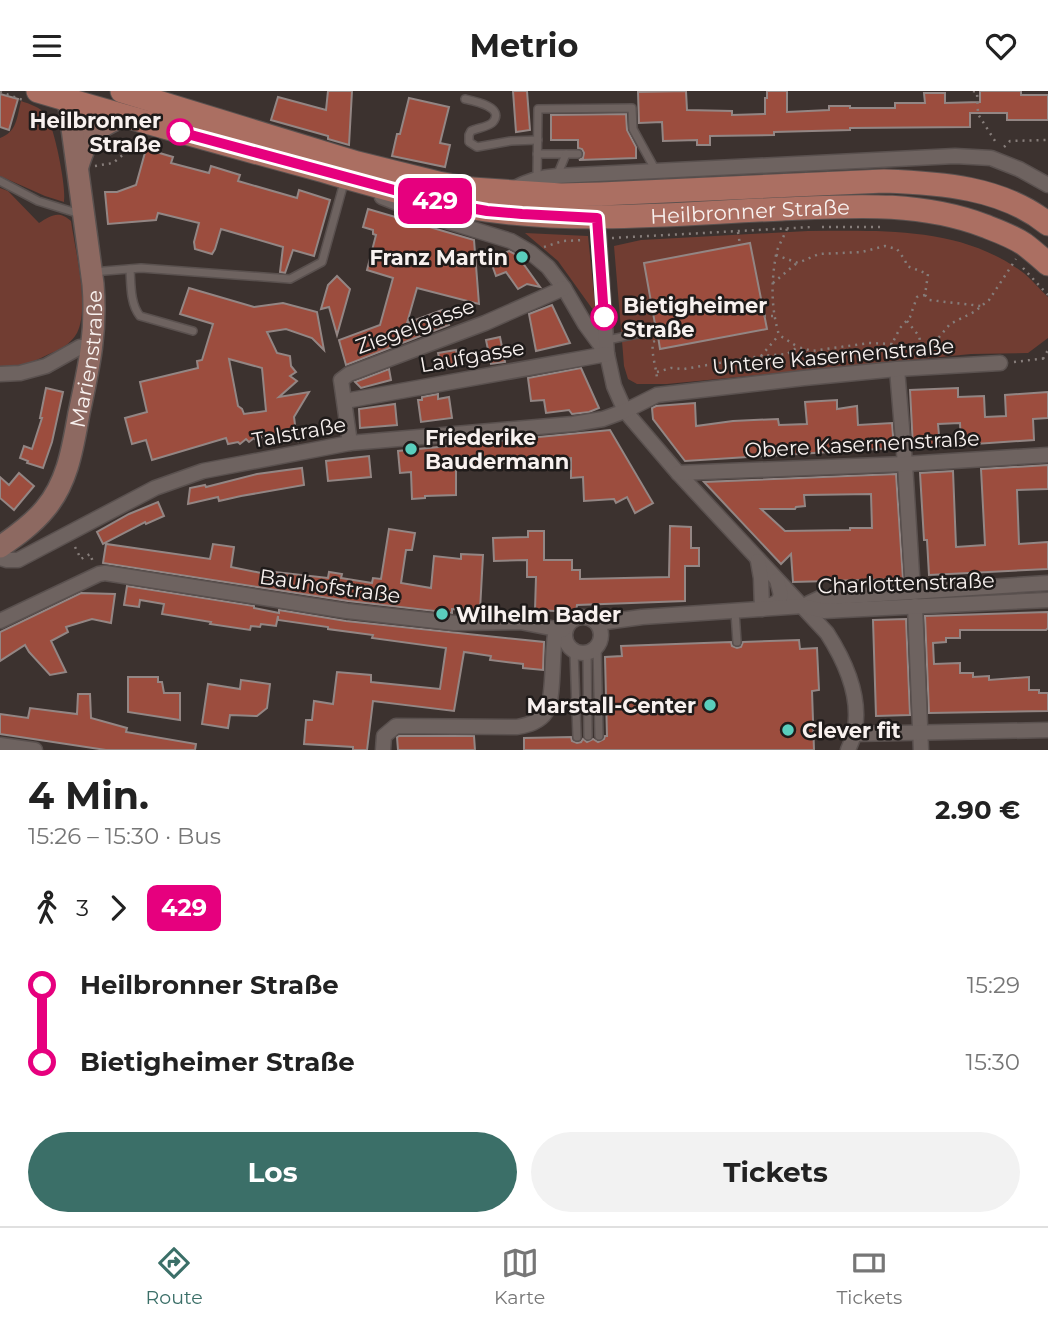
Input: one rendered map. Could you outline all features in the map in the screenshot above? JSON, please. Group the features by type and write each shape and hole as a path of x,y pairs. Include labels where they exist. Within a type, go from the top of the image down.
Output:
{"main road":[{"name":"Heilbronner Straße","path":"38,91 68,95 140,121 352,179 442,203 487,211 550,216 598,228 827,207 937,211 967,219 1014,238 1025,254 1048,264"},
{"name":"Heilbronner Straße","path":"122,91 383,170 438,183 507,192 561,195 831,173 884,181 926,182 987,193 1046,222"},
{"path":"140,121 137,112 139,105 143,101 151,100"}],"street":[{"name":"Marienstraße","path":"0,547 22,532 46,508 61,484 72,452 93,347 95,312 92,272 68,95"},
{"path":"77,169 90,136 103,125 140,121"},
{"name":"Heilbronner Straße","path":"507,192 524,183 556,176 656,171 831,173 955,156 991,159 1020,169 1048,185"},
{"path":"352,179 376,195 433,217 512,240 548,267 564,288 584,324 606,347"},
{"path":"597,194 606,347 614,386 625,411 678,473 827,632 844,664 854,701 854,734 848,750"},
{"name":"Ziegelgasse","path":"350,443 341,387 341,380 349,374 485,323 564,288"},
{"path":"0,374 20,373 46,366 80,347 93,347"},
{"name":"Laufgasse","path":"345,401 606,347"},
{"name":"Untere Kasernenstraße","path":"625,411 657,395 897,369 1000,363"},
{"path":"897,369 914,599 921,750"},
{"name":"Talstraße","path":"0,558 18,561 155,488 186,475 219,467 350,443 573,424 603,419 625,411"},
{"name":"Obere Kasernenstraße","path":"678,473 1048,456"},
{"path":"758,560 762,610"},
{"path":"0,621 97,568"},
{"name":"Bauhofstraße","path":"97,568 105,573 347,611 454,623 520,622 560,630"},
{"path":"762,610 778,602 781,595 777,580"},
{"name":"Charlottenstraße","path":"803,606 824,611 1048,583"},
{"name":"Charlottenstraße","path":"914,599 1048,600"},
{"path":"598,624 642,617 803,606"},
{"path":"383,750 384,736 396,726 517,727 539,720 547,712 550,702 552,643 560,630 576,617 588,617 598,624 601,635 586,650 566,642 560,630"},
{"path":"854,734 1048,730"},
{"path":"0,745 35,750"}],"lane":[{"path":"465,99 482,103 493,109 495,114 491,124 471,131 469,142 473,146 538,140"},
{"path":"537,179 538,109 632,108 633,129 656,171"},
{"path":"636,152 645,152"},
{"path":"537,154 578,154"},
{"path":"556,176 566,154"},
{"path":"92,272 141,268 290,279 322,262 352,179"},
{"path":"0,181 38,201 84,215"},
{"path":"130,269 134,303 140,316 193,331"},
{"path":"606,347 657,330"},
{"path":"735,612 737,642"},
{"path":"586,650 599,736"},
{"path":"586,650 588,736"},
{"path":"577,737 586,650"}],"path":[{"path":"973,91 976,92 981,123 995,141 991,159"},
{"path":"77,169 113,163 141,141 140,121"},
{"path":"991,159 1010,141 1048,140"},
{"path":"530,252 598,228 738,232 818,227 892,227"},
{"path":"787,229 776,255 773,283 772,301 779,335 798,347 812,351 869,343 892,344"},
{"path":"738,232 740,245"},
{"path":"773,283 798,263 819,254 862,252 884,246 897,249 907,266 928,274 925,295 929,300 981,306"},
{"path":"892,344 898,356 921,345 935,342 950,324 981,306 1025,254 1037,281 1048,295"},
{"path":"776,255 798,263"},
{"path":"892,344 900,328 910,317 917,297 925,295"},
{"path":"764,316 774,316"},
{"path":"906,321 919,335 921,345"},
{"path":"761,356 779,335"},
{"path":"659,340 653,342 652,351 657,372 787,354 798,347"},
{"path":"1043,359 1048,350"},
{"path":"1000,363 1048,358"},
{"path":"75,547 81,559 90,554 97,568"}],"shaded area":[{"path":"21,101 41,110 49,121 62,171 64,202 0,176 0,138 13,128"},
{"path":"0,188 8,191 39,223 55,215 71,221 82,294 81,322 71,341 36,360 6,367 0,367"},
{"path":"808,231 918,234 971,246 997,256 1025,274 1048,297 1048,338 1028,353 971,354 667,384 637,384 628,379 624,366 614,246 641,240"},
{"path":"525,233 588,236 596,314 558,261"}],"building":[{"path":"328,91 352,91 349,145 328,139 328,136 271,120 278,97 326,110"},
{"path":"513,91 527,91 530,130 516,132"},
{"path":"686,91 687,110 732,111 732,115 765,114 767,91 787,91 787,112 829,110 829,106 895,108 895,103 925,103 924,93 945,93 945,103 980,102 980,91 1021,91 1021,95 1048,95 1048,120 1007,120 1007,113 970,113 970,127 850,128 774,132 774,135 710,136 710,145 697,145 697,140 663,141 662,122 639,123 638,92"},
{"path":"0,94 18,99 9,130 0,127"},
{"path":"409,98 449,107 440,143 450,145 445,167 392,156"},
{"path":"626,114 627,130 636,147 636,158 579,160 584,153 578,148 578,140 551,140 551,115"},
{"path":"146,149 173,157 171,163 209,173 211,166 240,175 238,181 297,198 299,190 330,200 314,256 293,250 285,273 280,272 283,247 221,229 212,254 195,249 199,223 158,213 156,220 108,224 105,192 117,192 136,185"},
{"path":"368,209 474,240 479,304 417,288 407,323 442,310 449,325 346,365 339,340 380,325 393,278 367,270 376,235 373,230 363,227"},
{"path":"750,243 767,329 660,349 658,336 663,329 661,325 655,324 644,263"},
{"path":"509,251 517,255 540,287 527,284 518,289 506,272 496,276 490,259"},
{"path":"337,276 350,289 337,335 329,307 321,309 328,285"},
{"path":"189,288 254,307 283,303 317,312 324,350 312,338 286,329 267,332 277,353 290,356 291,366 296,372 290,376 297,381 279,397 309,392 294,417 297,440 289,430 275,437 272,434 265,439 263,436 257,441 254,438 249,442 246,439 240,444 228,444 226,438 152,460 146,440 132,444 125,418 147,412 140,382 198,368 197,361 202,360 213,324 180,314","holes":["229,359 262,368 266,411 244,414 238,406"]},
{"path":"552,305 570,343 536,351 529,314"},
{"path":"500,337 505,362 491,364 486,340"},
{"path":"456,350 459,366 442,369 438,353"},
{"path":"581,368 599,408 572,414 569,410 546,413 544,400 531,401 528,378"},
{"path":"389,369 391,380 361,388 355,382"},
{"path":"46,388 63,392 43,468 20,458 24,446 32,449 42,418"},
{"path":"958,388 958,397 984,396 985,417 1006,416 1005,395 1048,392 1048,418 1033,419 1034,440 961,445 960,423 938,424 940,446 913,447 910,390"},
{"path":"438,394 438,399 449,397 452,418 421,422 418,400"},
{"path":"837,400 837,409 857,406 858,425 892,423 894,448 685,461 653,419 652,408 695,403 696,426 778,419 779,425 807,424 805,402"},
{"path":"395,404 397,425 360,428 359,409"},
{"path":"610,430 653,503 635,513 627,497 616,503 614,499 584,501 583,477 571,478 571,458 456,467 456,495 425,498 412,499 411,472 400,473 398,451"},
{"path":"369,456 371,477 328,481 326,461"},
{"path":"1048,465 1048,489 1017,490 1019,544 1048,542 1048,569 929,575 920,473 953,471 956,547 985,545 981,469"},
{"path":"302,468 304,485 188,504 190,488"},
{"path":"19,473 34,486 14,510 0,498 0,477 9,485"},
{"path":"896,474 903,579 793,582 791,554 781,564 704,482","holes":["871,494 872,528 785,531 761,509 795,509 805,506 804,495"]},
{"path":"158,502 164,516 146,524 145,522 103,544 97,532"},
{"path":"670,526 691,527 691,548 699,548 699,566 685,566 685,601 577,605 576,612 535,610 536,577 527,577 527,560 494,561 493,538 528,537 528,531 544,531 544,560 572,560 572,570 580,570 580,579 669,577"},
{"path":"389,529 415,533 412,550 406,550 401,583 431,588 434,556 461,559 461,554 483,555 480,610 452,609 452,613 348,601 103,563 106,544 210,559 213,544 234,547 231,567 266,574 267,571 328,578 329,572 342,574 341,578 372,583 373,578 381,579"},
{"path":"127,586 254,606 279,613 279,610 346,621 544,642 543,670 523,668 523,664 490,660 491,656 464,652 454,711 373,701 367,750 304,744 306,720 312,720 314,701 333,704 337,672 371,675 371,682 440,689 446,648 372,638 373,635 278,620 278,616 276,626 261,624 260,627 251,626 250,630 210,624 211,622 162,614 164,604 140,600 139,607 124,605"},
{"path":"81,593 115,594 111,623 92,619 66,627 68,632 51,641 66,672 50,675 25,645 0,661 0,632"},
{"path":"1048,612 1046,630 960,630 960,638 946,638 946,642 933,643 934,664 960,663 960,673 973,673 973,677 989,676 989,680 1029,677 1029,690 1048,693 1048,711 929,713 925,616"},
{"path":"906,619 910,715 876,716 873,620"},
{"name":"Marstall-Center","path":"799,640 800,649 817,648 819,690 812,691 814,750 524,750 524,738 571,737 572,741 577,743 583,739 587,742 593,739 598,742 607,736 605,657 622,656 621,646 731,642 732,646 737,648 741,647 743,642"},
{"path":"128,677 158,677 164,693 180,693 180,720 128,712"},
{"path":"241,680 270,684 267,708 257,716 230,715 228,728 202,724 208,684 240,689"},
{"path":"78,694 90,694 91,718 127,728 126,732 196,744 195,750 106,750 0,734 0,714 28,718 30,708 77,714"},
{"path":"399,736 474,736 475,750 398,750"}],"bus line":[{"name":"429","path":"180,132 442,203 487,211 597,218 604,317"}],"place":[{"name":"Heilbronner Straße","path":"180,132"},
{"name":"Franz Martin","path":"522,257"},
{"name":"Bietigheimer Straße","path":"604,317"},
{"name":"Friederike Baudermann","path":"411,449"},
{"name":"Wilhelm Bader","path":"442,614"},
{"name":"Marstall-Center","path":"710,705"},
{"name":"Clever fit","path":"788,730"}]}
